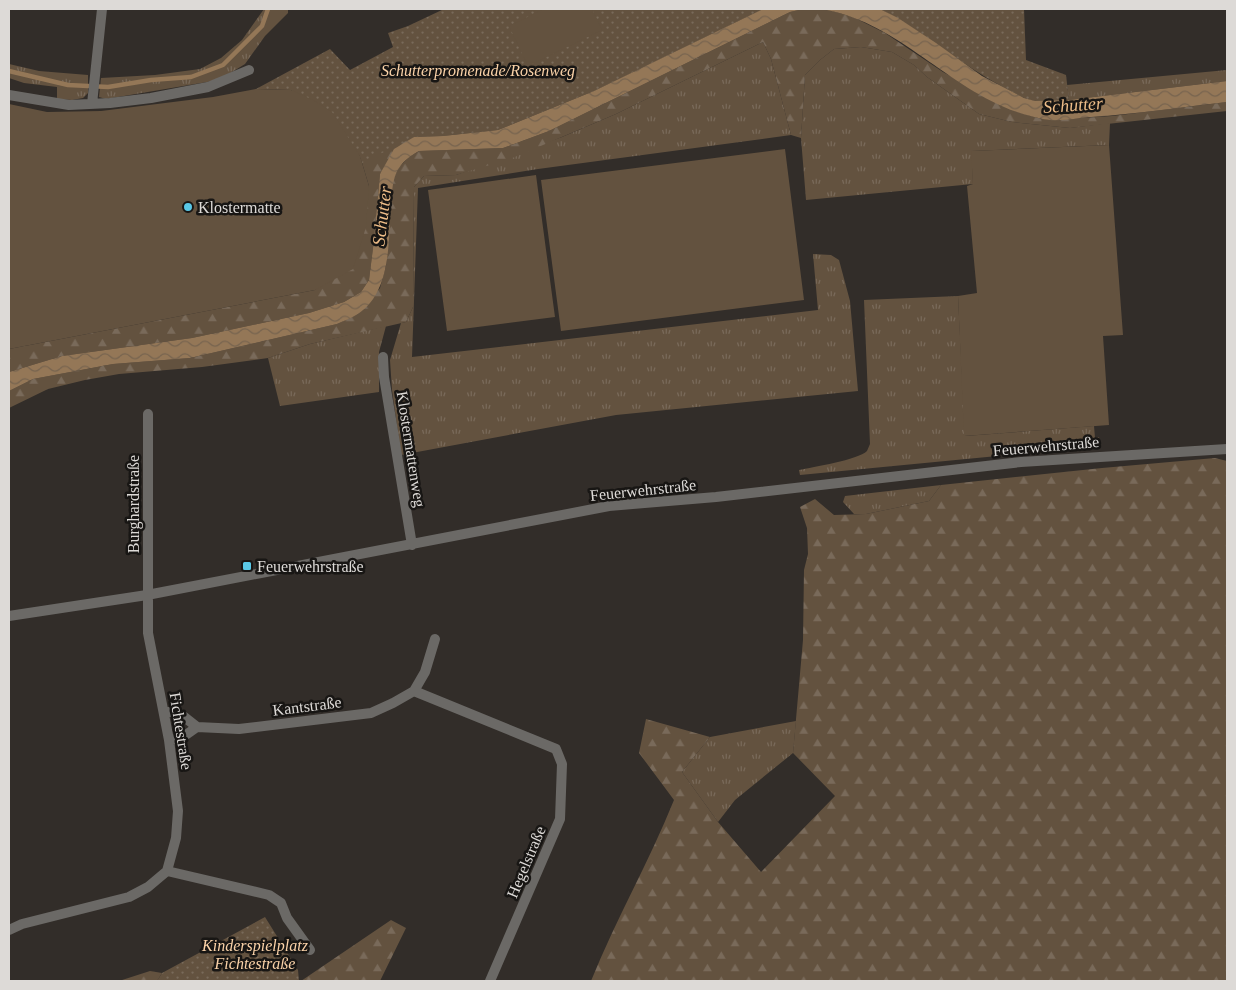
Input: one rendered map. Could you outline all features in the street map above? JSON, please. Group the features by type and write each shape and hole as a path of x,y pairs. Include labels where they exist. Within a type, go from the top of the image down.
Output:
{"street":[{"path":"92,104 102,9"},
{"path":"9,95 69,105 151,98 208,87 249,70"},
{"name":"Klostermattenweg","path":"383,357 386,387 412,545"},
{"name":"Burghardstraße","path":"147,595 148,414"},
{"name":"Feuerwehrstraße","path":"9,616 147,595 609,506 716,497 1021,462 1227,449"},
{"name":"Fichtestraße","path":"147,595 148,633 169,740 178,810 176,838 167,870"},
{"name":"Kantstraße","path":"169,740 180,739 197,728 239,729 371,714 393,704 414,691 425,672 435,640"},
{"name":"Hegelstraße","path":"414,691 556,749 562,764 560,818 490,981"},
{"path":"164,712 174,712 183,716 197,728"},
{"path":"9,930 22,924 129,896 148,887 167,870 269,895 281,903 287,918 310,950"},
{"path":"9,922 22,924"}],"green space":[{"path":"264,9 288,9 288,13 265,36 245,64 219,80 106,99 99,97 101,78 155,75 200,69 221,58 242,40"},
{"name":"Schutterpromenade/Rosenweg","path":"444,9 763,9 594,91 498,130 414,137 362,163 360,156 291,90 256,89 330,49 350,70 393,47 388,33"},
{"path":"544,9 592,9 602,30 528,66 509,26"},
{"path":"763,9 594,91 414,137 380,174 369,280 361,292 344,302 309,313 192,338 62,356 9,372 9,349 315,290 369,186 360,156 332,112"},
{"path":"803,9 826,9 853,17 885,33 943,72 1015,111 1038,118 1051,120 1112,116 1227,102 1227,111 1070,128 1012,122 979,114 927,77 914,65 892,52 861,47 834,49 805,75 801,138 791,135 771,59 763,42 616,114 510,159 456,175 424,176 414,187 413,307 406,322 310,344 268,358 202,367 119,374 85,380 48,389 9,408 9,391 33,379 113,364 190,358 337,324 358,314 380,288 386,266 392,182 399,167 409,157 419,151 503,148 549,131 790,12"},
{"path":"880,9 1024,9 1026,60 1066,75 1069,100 1038,102 1022,97 987,78 911,27"},
{"path":"763,42 771,59 791,135 538,169 418,188 412,357 818,310 813,254 831,255 839,260 850,301 858,391 616,415 401,455 390,360 401,323 406,322 413,307 414,187 424,176 456,175 562,137 616,114"},
{"path":"861,47 892,52 914,65 927,77 979,114 1012,122 1070,128 1110,123 1109,145 972,151 973,184 806,200 801,138 805,75 834,49"},
{"path":"9,64 39,71 88,75 88,93 83,98 72,100 57,99 57,87 24,83 9,78"},
{"path":"1227,70 1227,81 1069,100 1067,85"},
{"name":"Klostermatte","path":"256,89 291,90 313,100 332,112 360,156 369,186 366,227 353,269 315,290 9,349 9,104 47,112 101,111 213,97"},
{"path":"1109,145 1123,335 1103,336 1109,425 964,436 958,296 977,293 967,186 973,184 971,151"},
{"path":"785,149 804,300 561,331 541,180"},
{"path":"536,175 555,317 447,331 428,190"},
{"path":"958,296 965,436 1094,426 1095,438 1099,437 1100,446 800,475 799,470 845,460 862,454 867,451 870,444 864,300"},
{"path":"386,326 379,352 379,392 280,406 268,358 310,344"},
{"path":"1215,458 1227,461 1227,981 591,981 674,800 639,753 646,719 710,737 682,772 718,822 761,872 835,796 793,753 803,640 804,570 808,554 807,528 800,507 815,499 834,515 866,514 929,501 941,485"},
{"path":"941,485 929,501 866,514 854,514 843,502 845,496"},
{"path":"796,721 793,753 735,800 718,822 682,772 710,737"},
{"name":"Kinderspielplatz Fichtestraße","path":"265,917 298,970 299,981 157,981 162,973"},
{"path":"391,920 406,928 380,981 301,981"},
{"path":"150,971 162,973 157,981 119,981"}],"water":[{"name":"Schutter","path":"763,9 803,9 790,12 549,131 503,148 419,151 408,158 399,168 394,181 388,249 383,279 369,304 353,317 337,324 190,358 113,364 33,379 9,391 9,372 62,356 192,338 309,313 344,302 361,292 369,280 380,174 394,149 414,137 498,130 594,91"},
{"name":"Schutter","path":"821,9 880,9 898,18 982,76 1024,98 1035,101 1069,100 1227,81 1227,102 1065,120 1037,118 1017,112 968,88 901,42 877,28 853,17"}],"waterway":[{"path":"9,71 68,85 108,87 151,80 191,77 223,65 262,26 268,9"}],"place":[{"name":"Klostermatte","path":"188,207"},
{"name":"Feuerwehrstraße","path":"247,566"}]}
